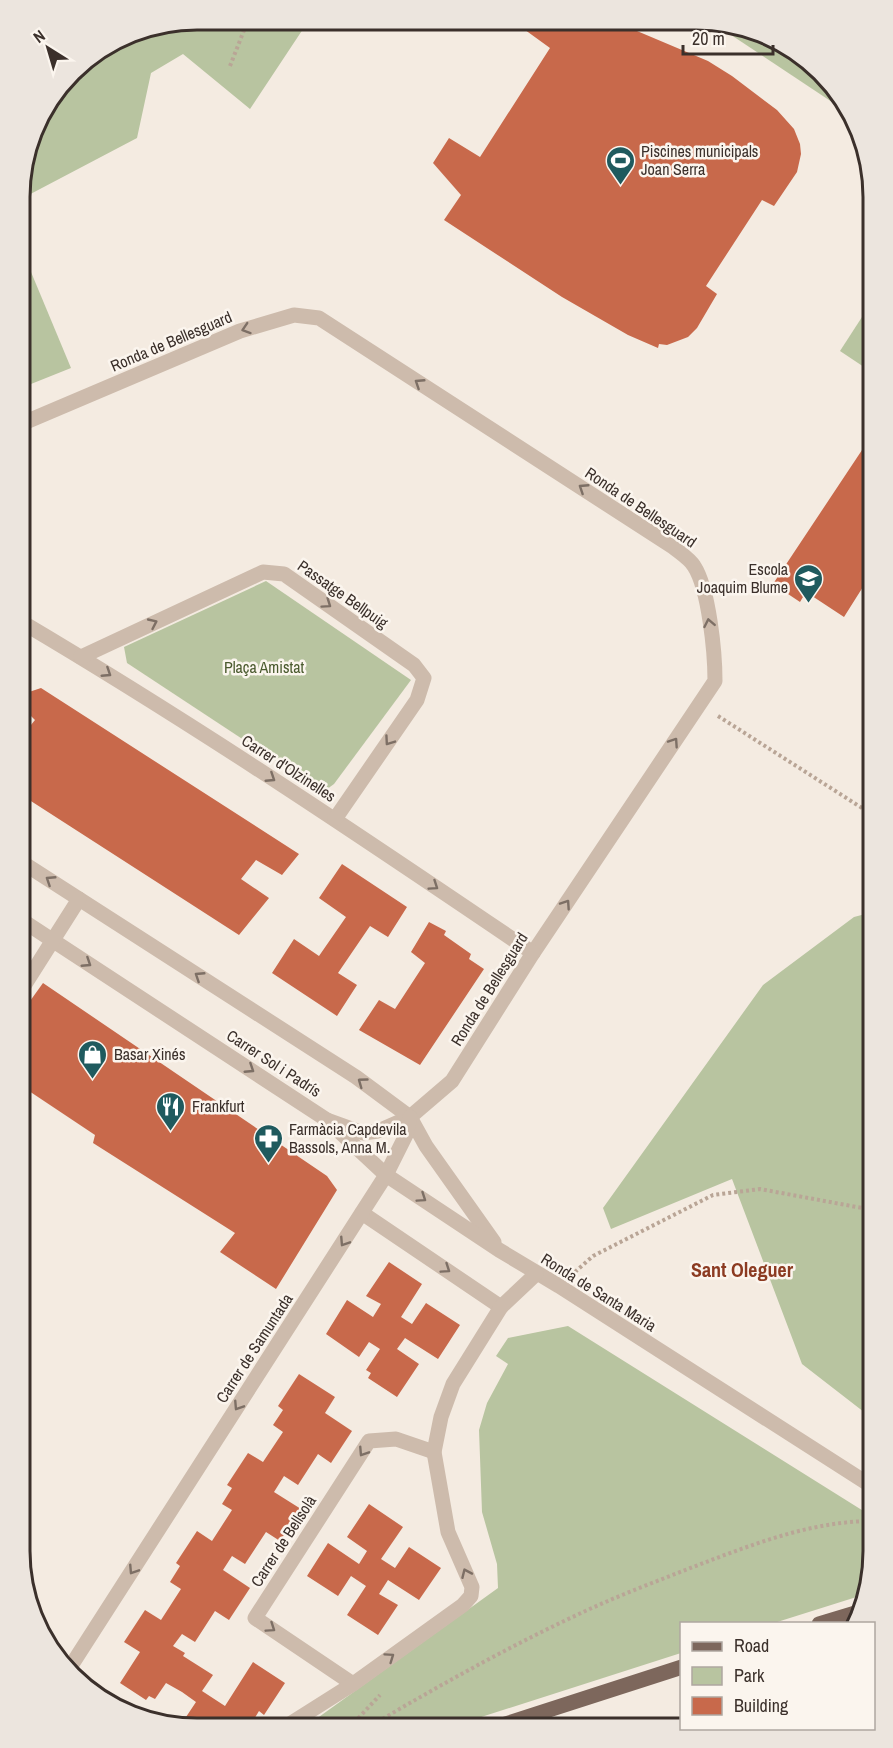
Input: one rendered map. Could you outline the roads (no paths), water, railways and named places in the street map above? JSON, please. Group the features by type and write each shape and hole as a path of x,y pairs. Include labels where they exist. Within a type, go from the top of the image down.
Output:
{"main road":[{"path":"823,1622 850,1614"},
{"path":"523,1718 680,1666"}],"street":[{"name":"Ronda de Bellesguard","path":"30,420 240,331 294,315 319,318 673,547 694,565 703,590 715,652 715,681 533,953 452,1081 410,1117"},
{"name":"Passatge Bellpuig","path":"81,657 263,572 284,574 414,665 423,678 417,700 335,819"},
{"name":"Carrer d'Olzinelles","path":"30,626 335,819 533,953"},
{"name":"Carrer Sol i Padrís","path":"30,867 356,1077 410,1117"},
{"path":"30,976 79,899"},
{"name":"Carrer Sol i Padrís","path":"30,925 327,1119 387,1175 499,1250"},
{"path":"327,1119 363,1133 378,1131 410,1117"},
{"name":"Carrer de Samuntada","path":"73,1663 387,1175 406,1135 410,1117"},
{"name":"Ronda de Santa Maria","path":"410,1117 426,1146 499,1250 863,1481"},
{"path":"362,1213 501,1307"},
{"path":"299,1718 353,1684 463,1605 471,1596 472,1587 448,1532 434,1452 441,1417 453,1384 501,1307 536,1274"},
{"name":"Carrer de Bellsolà","path":"353,1684 255,1618 369,1442 396,1439 434,1452"}],"place":[{"name":"Piscines municipals Joan Serra","path":"620,186"},
{"name":"Escola Joaquim Blume","path":"809,604"},
{"name":"Basar Xinés","path":"93,1080"},
{"name":"Frankfurt","path":"171,1132"},
{"name":"Farmàcia Capdevila Bassols, Anna M.","path":"268,1164"}],"district":[{"name":"Sant Oleguer","path":"742,1270"}],"park label":[{"name":"Plaça Amistat","path":"264,667"}]}
